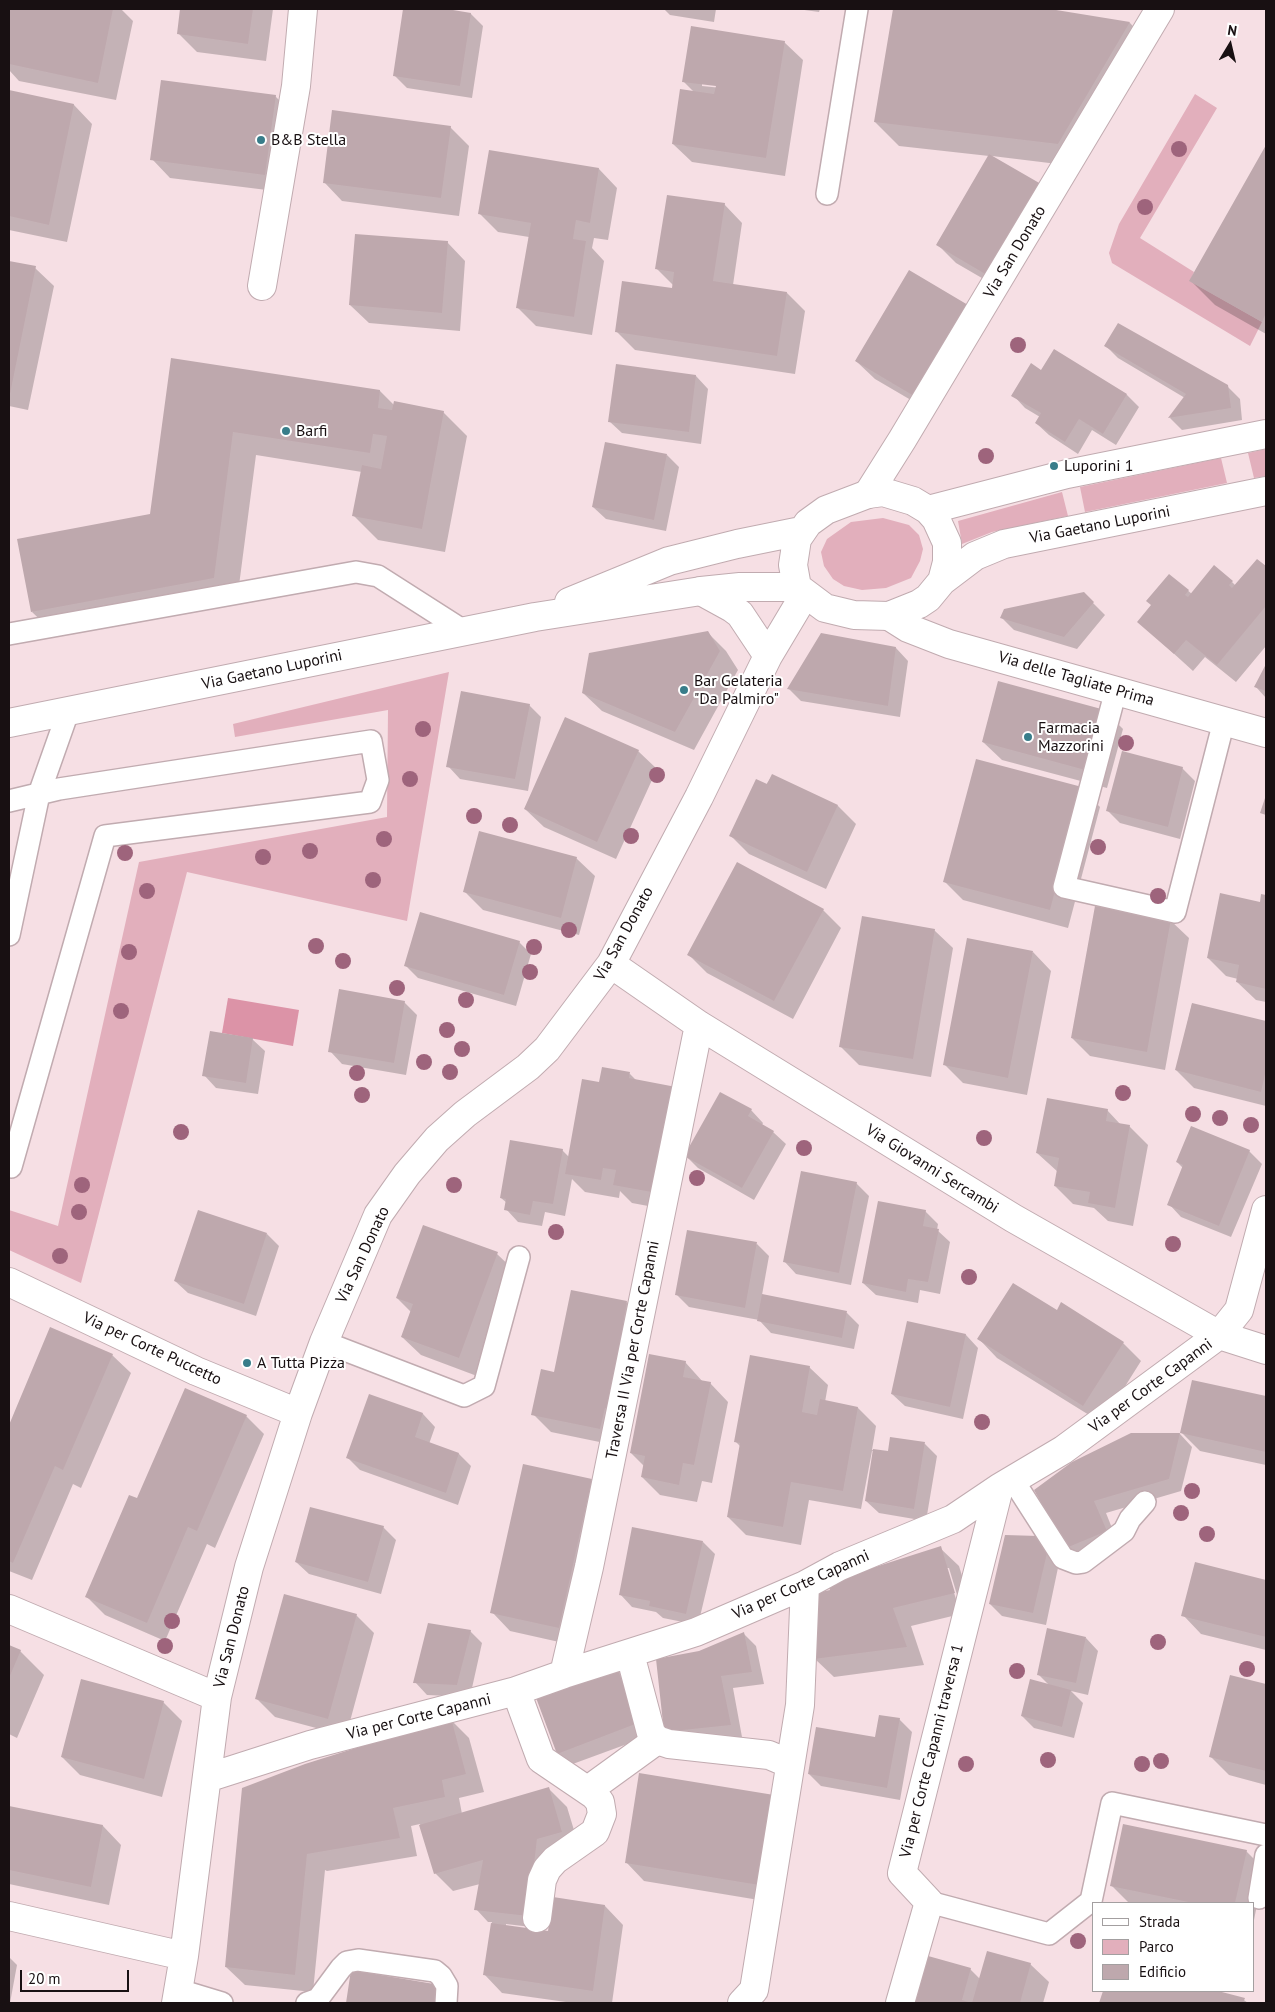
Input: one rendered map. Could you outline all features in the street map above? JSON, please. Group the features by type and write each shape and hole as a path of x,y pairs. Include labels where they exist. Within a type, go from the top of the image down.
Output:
{"street":[{"path":"262,286 296,86 303,9"},
{"name":"Via San Donato","path":"868,494 908,432 1160,9"},
{"path":"928,510 1067,474 1266,434"},
{"name":"Via Gaetano Luporini","path":"9,723 536,617 701,591 740,587 801,590 825,608 835,612 854,615 889,616 919,604 935,591 942,581 975,556 1004,544 1266,491"},
{"path":"801,590 794,576 793,555 801,531 808,523 826,510 868,494 883,492 899,495 928,510 941,526 947,543 947,562 942,581"},
{"name":"Via Gaetano Luporini","path":"536,617 669,562 736,544 801,531"},
{"name":"Via San Donato","path":"177,1997 184,1956 217,1697 249,1567 298,1412 324,1342 378,1215 407,1174 437,1139 465,1114 528,1067 547,1049 611,964 699,797 801,590"},
{"path":"701,591 740,614 768,656"},
{"name":"Via delle Tagliate Prima","path":"889,616 908,628 949,644 1266,733"},
{"name":"Via Giovanni Sercambi","path":"611,964 699,1025 1013,1218 1219,1335 1266,1350"},
{"name":"Traversa II Via per Corte Capanni","path":"564,1674 589,1567 699,1025"},
{"name":"Via per Corte Capanni","path":"207,1778 310,1744 516,1691 696,1632 805,1584 840,1566 953,1519 1063,1450 1219,1335 1239,1310 1266,1210"},
{"name":"Via per Corte Puccetto","path":"9,1282 196,1371 298,1412"},
{"name":"Via per Corte Capanni traversa 1","path":"929,1902 902,1873 1006,1484"},
{"path":"742,2003 754,1990 800,1705 805,1584"},
{"path":"9,1609 217,1697"},
{"path":"630,1654 651,1733 657,1740 669,1744 769,1755 790,1764"},
{"path":"516,1691 542,1758 588,1790 600,1802 602,1814 595,1832 555,1860 547,1869 542,1880 537,1918"},
{"path":"588,1790 657,1740"},
{"path":"900,2003 929,1902"},
{"path":"9,1916 184,1956"}],"lane":[{"path":"827,194 857,9"},
{"path":"9,634 356,572 378,576 464,631"},
{"path":"1116,690 1064,887 1175,912 1224,721"},
{"path":"9,935 39,794 68,712"},
{"path":"9,801 59,789 371,741 378,780 370,802 105,836 11,1167 9,1166"},
{"path":"324,1342 464,1396 484,1386 520,1257"},
{"path":"1006,1484 1063,1558 1076,1564 1084,1562 1124,1531 1130,1518 1145,1502"},
{"path":"929,1902 1049,1934 1091,1901 1112,1803 1266,1835"},
{"path":"1259,1898 1266,1854"},
{"path":"307,2003 318,1999 347,1962 358,1960 435,1971 441,1976 447,1986 446,2003"},
{"path":"177,1997 222,2003"}],"green space":[{"path":"1195,94 1217,108 1140,238 1194,272 1190,281 1262,322 1250,346 1112,263 1109,253 1119,224"},
{"path":"1266,449 1266,476 1254,478 1248,453"},
{"path":"1221,458 1227,483 1085,512 1080,487"},
{"path":"1062,492 1068,516 992,532 962,544 958,521"},
{"path":"883,518 909,525 919,535 923,549 920,561 911,578 886,588 862,590 844,586 833,579 824,566 821,552 827,539 851,522"},
{"path":"449,672 407,921 187,872 81,1283 9,1250 9,1210 58,1226 139,862 387,817 388,710 235,737 233,724"}],"shaded area":[{"path":"228,998 299,1010 293,1046 222,1033"}],"building":[{"path":"10,9 113,9 98,83 9,64"},
{"path":"180,9 253,9 248,44 177,34"},
{"path":"403,9 447,9 471,13 460,86 393,76"},
{"path":"893,9 1050,9 1130,22 1058,144 874,122"},
{"path":"691,26 785,41 766,158 672,144 680,89 714,94 716,86 682,82"},
{"path":"161,80 276,95 265,175 150,160"},
{"path":"9,90 74,104 49,225 9,216"},
{"path":"332,110 451,126 441,198 323,183"},
{"path":"1266,145 1266,313 1262,322 1189,281"},
{"path":"489,150 599,168 590,223 576,220 573,239 586,241 574,317 516,308 531,223 478,214"},
{"path":"989,154 1041,184 987,275 936,245"},
{"path":"667,195 725,203 713,281 787,292 777,356 615,332 622,281 672,288 674,272 655,269"},
{"path":"355,234 448,241 442,313 349,305"},
{"path":"9,261 36,266 10,394 9,394"},
{"path":"909,270 968,305 914,396 855,361"},
{"path":"1118,323 1228,385 1231,408 1168,418 1186,394 1104,346"},
{"path":"1054,349 1127,394 1103,434 1079,419 1065,442 1035,423 1041,413 1011,396 1031,363 1041,370"},
{"path":"171,358 380,390 378,408 392,410 394,401 444,411 422,529 352,516 362,465 381,469 387,436 373,434 370,453 233,432 214,578 31,612 17,539 150,514"},
{"path":"616,364 696,375 689,432 608,422"},
{"path":"605,442 667,454 654,520 592,507"},
{"path":"1257,559 1266,566 1266,606 1217,665 1186,640 1174,654 1137,622 1151,605 1146,601 1169,574 1189,590 1185,595 1188,597 1214,565 1233,581 1229,585 1232,588"},
{"path":"1084,592 1094,602 1064,637 1000,618 1004,609"},
{"path":"708,631 720,651 675,732 582,693 589,653"},
{"path":"821,633 896,647 888,706 787,689"},
{"path":"1266,664 1266,691 1254,687"},
{"path":"998,681 1105,710 1089,771 982,742"},
{"path":"461,691 530,704 515,779 446,767"},
{"path":"565,717 639,750 597,842 524,809"},
{"path":"1122,751 1183,767 1168,827 1106,811"},
{"path":"976,759 1082,787 1050,910 943,882"},
{"path":"772,774 838,805 807,872 729,836 756,779 767,784"},
{"path":"1266,795 1266,815 1260,813"},
{"path":"479,831 577,857 561,918 463,892"},
{"path":"737,862 824,909 774,1001 687,955"},
{"path":"1220,893 1260,902 1261,894 1266,895 1266,989 1236,982 1239,965 1207,958"},
{"path":"1095,906 1171,919 1147,1052 1071,1038"},
{"path":"420,912 520,941 504,995 404,966"},
{"path":"862,916 935,929 913,1059 839,1047"},
{"path":"967,938 1033,951 1008,1078 943,1065"},
{"path":"339,989 405,1001 394,1063 328,1052"},
{"path":"1192,1003 1266,1021 1266,1070 1261,1092 1175,1070"},
{"path":"210,1031 253,1038 246,1083 202,1076"},
{"path":"602,1067 630,1072 629,1078 676,1087 657,1193 613,1185 616,1170 603,1168 601,1180 565,1174 582,1079 599,1082"},
{"path":"720,1092 752,1109 748,1116 774,1131 742,1188 684,1156"},
{"path":"1047,1098 1108,1109 1106,1121 1130,1125 1115,1208 1088,1203 1090,1192 1054,1186 1059,1158 1036,1153"},
{"path":"1191,1126 1250,1150 1219,1226 1167,1205 1183,1165 1176,1162"},
{"path":"510,1140 563,1149 553,1204 533,1201 530,1215 504,1210 506,1199 500,1198"},
{"path":"801,1171 857,1182 839,1273 783,1262"},
{"path":"878,1201 926,1210 923,1226 939,1229 928,1282 908,1279 906,1292 862,1283"},
{"path":"198,1210 267,1233 244,1304 174,1281"},
{"path":"423,1225 498,1252 459,1358 401,1337 413,1304 396,1298"},
{"path":"687,1230 757,1242 745,1308 675,1295"},
{"path":"1013,1283 1057,1310 1061,1302 1124,1342 1083,1406 977,1339"},
{"path":"571,1290 627,1301 623,1324 628,1326 611,1409 605,1408 600,1429 531,1415 541,1369 554,1372"},
{"path":"762,1294 847,1311 842,1338 757,1321"},
{"path":"907,1321 966,1334 950,1407 891,1394"},
{"path":"50,1327 113,1354 63,1470 55,1466 13,1563 9,1561 9,1425"},
{"path":"649,1354 686,1361 683,1377 711,1382 694,1465 683,1463 679,1485 641,1477 645,1456 630,1453"},
{"path":"750,1355 810,1366 802,1412 817,1415 820,1399 858,1407 843,1491 791,1482 783,1527 727,1517 740,1443 734,1442"},
{"path":"1192,1380 1266,1396 1266,1452 1180,1433"},
{"path":"185,1388 247,1415 197,1531 188,1527 147,1623 85,1597 129,1495 137,1498"},
{"path":"369,1394 423,1413 415,1437 459,1453 446,1493 346,1458"},
{"path":"1131,1433 1180,1433 1169,1479 1094,1501 1107,1531 1066,1548 1034,1490 1072,1462"},
{"path":"890,1437 925,1442 914,1509 865,1501 873,1449 888,1451"},
{"path":"523,1464 592,1479 559,1628 490,1613"},
{"path":"310,1507 384,1526 368,1582 295,1562"},
{"path":"632,1527 703,1541 686,1614 649,1606 650,1601 619,1595"},
{"path":"1005,1535 1038,1536 1048,1549 1033,1613 989,1604"},
{"path":"941,1546 955,1593 893,1608 907,1647 814,1659 815,1593 830,1590 828,1586 850,1575"},
{"path":"1195,1562 1266,1580 1266,1637 1181,1616"},
{"path":"284,1594 357,1614 328,1719 255,1699"},
{"path":"428,1623 471,1630 457,1685 413,1683"},
{"path":"1047,1628 1086,1637 1076,1683 1037,1675"},
{"path":"744,1632 752,1672 721,1676 731,1725 664,1732 656,1659 699,1651"},
{"path":"9,1645 21,1650 9,1678"},
{"path":"616,1665 638,1723 557,1754 535,1695"},
{"path":"1230,1675 1266,1684 1266,1771 1209,1757"},
{"path":"81,1679 164,1701 144,1779 61,1757"},
{"path":"1030,1679 1071,1690 1062,1727 1021,1716"},
{"path":"879,1715 900,1718 887,1788 808,1774 816,1727 875,1737"},
{"path":"451,1718 466,1774 442,1780 445,1797 393,1808 400,1838 307,1854 295,1975 225,1967 242,1788 305,1764"},
{"path":"639,1773 774,1795 759,1885 625,1863"},
{"path":"549,1787 562,1832 537,1839 528,1916 474,1910 483,1860 434,1874 419,1825"},
{"path":"9,1806 103,1825 91,1887 9,1870"},
{"path":"1123,1824 1247,1850 1235,1902 1188,1902 1110,1886"},
{"path":"553,1897 605,1905 593,1991 483,1975 491,1923 548,1931"},
{"path":"987,1951 1031,1963 1020,2003 972,2003"},
{"path":"921,1954 971,1968 962,2000 972,2003 915,2003 920,1986 912,1984"},
{"path":"351,1970 440,1985 437,2003 346,2003"},
{"path":"1103,1992 1222,1992 1245,1998 1243,2003 1099,2003"}],"place":[{"name":"B&B Stella","path":"261,140"},
{"name":"Barfi","path":"286,431"},
{"name":"Luporini 1","path":"1054,466"},
{"name":"Bar Gelateria \"Da Palmiro\"","path":"684,690"},
{"name":"Farmacia Mazzorini","path":"1028,737"},
{"name":"A Tutta Pizza","path":"247,1363"}]}
